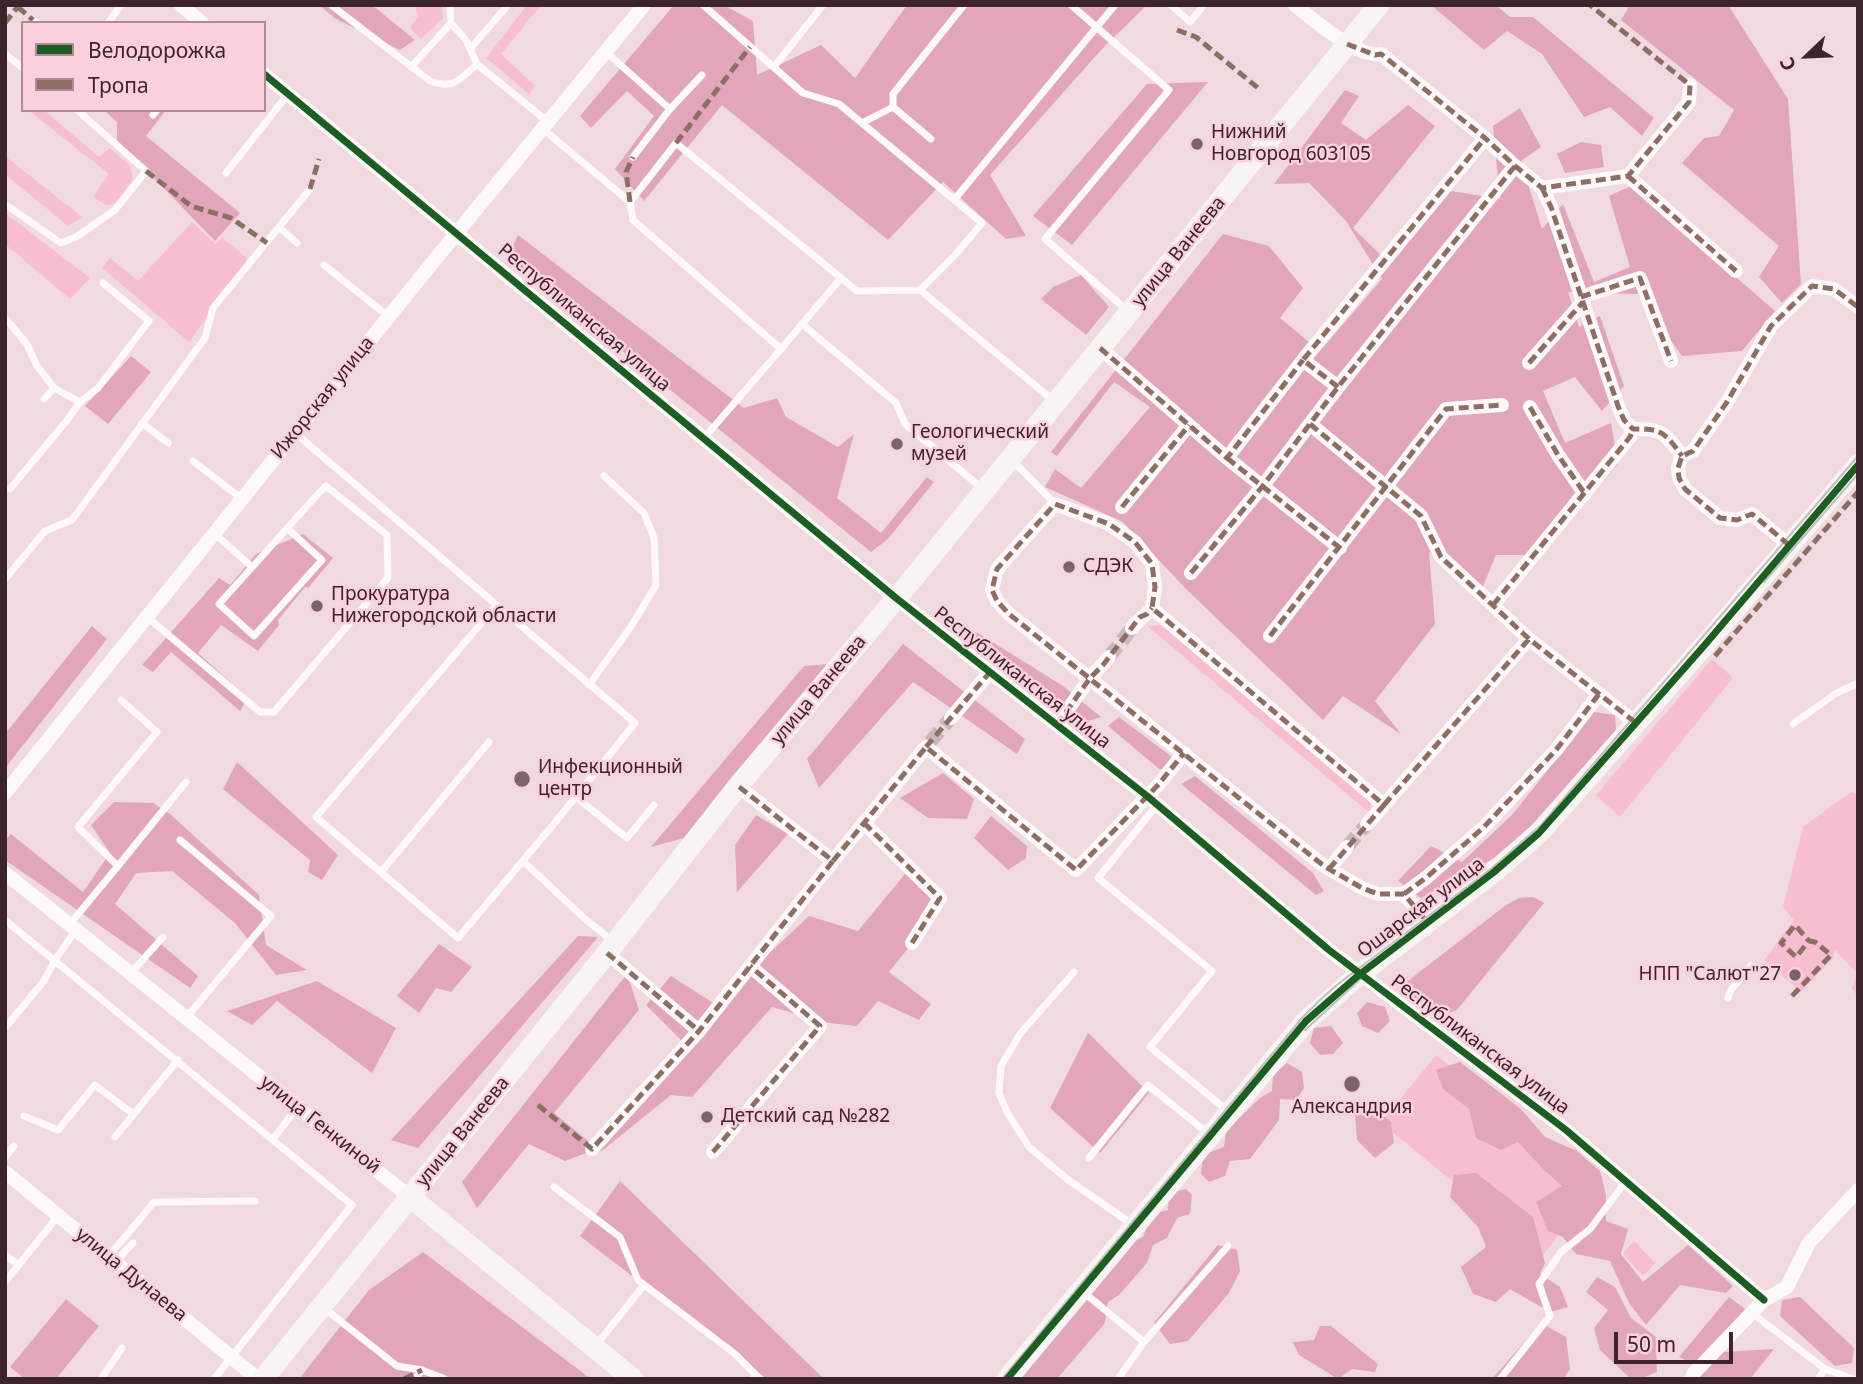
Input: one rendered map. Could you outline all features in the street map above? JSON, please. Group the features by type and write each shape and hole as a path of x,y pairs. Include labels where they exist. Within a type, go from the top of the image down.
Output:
{"main road":[{"name":"улица Ванеева","path":"263,1379 611,948 738,786 896,598 1379,5"},
{"name":"Ошарская улица","path":"1007,1379 1306,1021 1325,1002 1494,872 1539,834 1858,465"},
{"name":"улица Генкиной","path":"410,1197 633,1379"}],"street":[{"path":"181,5 200,21"},
{"name":"Ижорская улица","path":"5,793 644,5"},
{"path":"1295,5 1348,44 1375,55 1381,54 1542,188 1551,207 1624,420 1633,429 1654,429 1671,440 1682,456"},
{"name":"Республиканская улица","path":"266,76 896,598 1152,801 1360,974 1556,1122 1764,1300"},
{"path":"1542,188 1628,176 1689,102 1690,85"},
{"path":"1227,458 1303,360 1485,138"},
{"path":"1191,573 1515,166"},
{"path":"1628,176 1737,271"},
{"path":"1529,363 1582,300 1640,278 1671,361"},
{"path":"1789,545 1752,514 1737,520 1720,518 1685,489 1679,478 1678,467 1682,456 1693,451 1727,402 1771,326 1812,286 1835,289 1858,307"},
{"path":"1100,348 1227,458 1340,548"},
{"path":"1303,360 1338,387"},
{"path":"1270,636 1446,409 1502,405"},
{"path":"1530,407 1585,494"},
{"path":"1310,424 1421,516 1441,557 1529,639 1636,723"},
{"path":"1122,507 1189,425"},
{"path":"1493,605 1585,494 1630,437 1633,429"},
{"path":"1132,628 1140,617 1152,608 1155,587 1152,565 1135,542 1109,524 1055,504 997,569 992,590 1009,614 1329,869 1378,894 1404,894 1484,827 1556,750 1599,694"},
{"path":"1152,608 1384,805"},
{"path":"1367,824 1529,639"},
{"path":"1057,725 1090,678 1109,657"},
{"path":"951,718 990,672"},
{"path":"592,1149 699,1031 928,745 1076,870 1152,801 1184,753"},
{"path":"738,786 833,861"},
{"path":"864,823 940,898 912,943"},
{"path":"1329,869 1348,847"},
{"name":"улица Генкиной","path":"5,873 410,1197"},
{"path":"1404,894 1428,923"},
{"path":"611,948 699,1031"},
{"path":"713,1152 820,1026 750,966"},
{"name":"улица Дунаева","path":"5,1172 258,1379"},
{"path":"1691,1379 1764,1300 1787,1287 1809,1243 1858,1189"}],"lane":[{"path":"109,21 121,5"},
{"path":"331,5 430,81 442,86 458,81 477,64"},
{"path":"450,5 452,23 466,40 477,64 630,202 632,220 780,349"},
{"path":"470,48 508,5"},
{"path":"703,5 803,93 839,104 982,223 956,255 920,290"},
{"path":"774,67 823,5"},
{"path":"931,139 893,107 893,94 964,5"},
{"path":"1071,5 1169,90 1045,239 1130,312"},
{"path":"954,200 1115,5"},
{"path":"1171,5 1190,22 1204,5"},
{"path":"411,67 452,23"},
{"path":"606,52 670,109"},
{"path":"5,54 21,66"},
{"path":"633,158 670,109 702,75"},
{"path":"226,173 288,94"},
{"path":"862,123 893,107"},
{"path":"5,204 61,243 76,237 116,210 146,171 79,112"},
{"path":"630,202 676,143 857,291 920,290 1056,403"},
{"path":"5,579 45,531 72,520 205,338 213,308 310,189"},
{"path":"280,228 297,243"},
{"path":"324,265 389,317"},
{"path":"704,438 841,278"},
{"path":"10,489 80,402 98,388 149,321 103,283"},
{"path":"5,318 27,344 37,366 54,388 80,402"},
{"path":"802,324 896,403 905,424 984,490"},
{"path":"44,399 54,388"},
{"path":"142,423 168,443"},
{"path":"295,433 635,723 458,938 316,817 496,606"},
{"path":"1010,458 1055,504"},
{"path":"193,461 242,499"},
{"path":"589,685 632,625 656,585 654,538 644,513 604,476"},
{"path":"147,617 260,712 274,712 388,578 387,534 326,485 287,528 219,604 254,636 322,560 287,528"},
{"path":"214,533 252,567"},
{"path":"1793,724 1835,694 1858,683"},
{"path":"118,866 78,827 157,732 121,700"},
{"path":"381,872 489,742"},
{"path":"5,1028 44,981 73,927 186,782"},
{"path":"576,796 627,838 654,805"},
{"path":"1152,801 1098,878 1212,971 1150,1047 1230,1112"},
{"path":"180,840 271,916 186,1018"},
{"path":"523,861 586,919 611,948"},
{"path":"5,920 352,1205 214,1379"},
{"path":"130,974 163,937"},
{"path":"1728,998 1731,990 1751,966"},
{"path":"1074,972 1020,1034 1001,1066 999,1093 1007,1112 1029,1147 1067,1180 1136,1227"},
{"path":"5,1012 13,1018"},
{"path":"115,1138 178,1060"},
{"path":"24,1116 58,1130 95,1085 133,1114"},
{"path":"1088,1158 1148,1085 1210,1135"},
{"path":"273,1139 297,1108"},
{"path":"5,1157 14,1146"},
{"path":"1500,1379 1550,1316 1539,1284 1561,1252 1590,1229 1626,1181"},
{"path":"554,1187 620,1237 638,1280 736,1354 757,1377"},
{"path":"111,1259 154,1202 255,1201"},
{"path":"5,1282 58,1216"},
{"path":"111,1259 132,1243"},
{"path":"1118,1379 1144,1342 1228,1246"},
{"path":"5,1255 19,1265"},
{"path":"594,1348 645,1285"},
{"path":"1081,1290 1144,1342"},
{"path":"322,1306 397,1366 422,1370 445,1379"},
{"path":"1752,1313 1825,1369 1853,1379"},
{"path":"101,1379 122,1348"},
{"path":"1818,1379 1825,1369"},
{"path":"415,1379 422,1370"}],"shaded area":[{"path":"319,5 372,5 415,40 400,50 336,19"},
{"path":"415,5 441,5 443,18 421,39 410,28 418,16"},
{"path":"527,5 541,5 501,54 535,86 529,94 486,58"},
{"path":"674,5 724,5 753,21 757,75 821,45 855,78 907,5 1147,5 1101,50 990,175 1026,236 1006,239 943,182 888,240 722,105 644,201 615,169 654,116 627,91 591,128 580,116"},
{"path":"1431,5 1496,5 1510,17 1533,17 1654,118 1642,136 1610,107 1584,117 1542,54 1507,31 1484,50"},
{"path":"1630,5 1728,5 1788,99 1801,284 1782,303 1759,277 1779,246 1682,163 1704,138 1719,136 1734,110 1621,20"},
{"path":"1208,82 1072,245 1033,216 1147,84"},
{"path":"1345,90 1359,96 1341,123 1366,140 1408,105 1435,126 1353,228 1390,264 1451,191 1500,199 1493,126 1520,108 1541,147 1521,161 1542,229 1563,204 1594,282 1630,267 1609,196 1631,186 1775,311 1742,351 1682,356 1638,294 1568,292 1579,327 1600,316 1624,386 1602,411 1575,377 1543,391 1565,443 1611,423 1618,464 1539,555 1496,555 1483,586 1429,552 1435,624 1375,701 1401,734 1343,696 1323,720 1186,589 1123,522 1045,487 1055,469 1081,488 1150,407 1114,382 1057,456 1051,452 1223,234 1269,246 1303,288 1280,318 1320,351 1382,279 1346,221 1309,183 1274,184"},
{"path":"31,112 46,112 99,157 110,148 130,166 133,180 114,204 106,205 93,197 109,174"},
{"path":"106,112 164,112 146,136 240,213 215,241 117,140 117,122"},
{"path":"1581,142 1601,145 1604,167 1565,173 1557,154"},
{"path":"5,156 82,217 68,226 5,174"},
{"path":"5,213 90,278 70,299 5,244"},
{"path":"192,222 216,244 222,237 247,258 189,342 102,268 110,258 138,281"},
{"path":"518,235 744,408 777,398 786,417 838,447 854,434 837,498 881,533 927,477 934,482 888,539 871,552 507,258"},
{"path":"1081,275 1109,307 1086,335 1041,299 1053,287"},
{"path":"131,356 151,372 108,424 85,406"},
{"path":"303,534 333,558 278,620 279,625 258,651 221,625 198,653 248,698 240,711 171,652 153,672 142,665 219,578 230,585 256,554"},
{"path":"1164,625 1370,799 1372,815 1147,626"},
{"path":"92,626 107,639 5,768 5,734"},
{"path":"962,629 978,633 1063,686 1101,717 1088,721"},
{"path":"903,644 1025,739 1017,754 913,682 819,788 807,759"},
{"path":"1712,659 1733,678 1620,817 1596,795"},
{"path":"829,664 684,838 651,847 804,666"},
{"path":"1594,712 1615,715 1616,731 1552,807 1498,856 1421,898 1398,881 1431,846 1462,862 1512,815"},
{"path":"1119,717 1172,757 1164,773 1108,726"},
{"path":"237,762 338,855 322,880 308,872 310,860 223,789"},
{"path":"943,773 974,799 967,819 928,818 900,798"},
{"path":"1195,776 1313,873 1324,891 1316,895 1181,784"},
{"path":"1851,792 1858,795 1858,997 1852,988 1857,973 1835,950 1833,958 1801,992 1764,960 1794,920 1783,907 1803,827"},
{"path":"114,802 153,803 170,814 259,895 266,945 307,970 276,975 235,923 172,871 136,873 115,904 198,976 190,988 5,860 5,840 11,834 83,892 110,853 91,825"},
{"path":"756,815 788,834 737,892 735,845"},
{"path":"991,816 1027,846 1026,858 1008,870 974,838"},
{"path":"905,874 946,901 889,972 931,1004 919,1020 878,1001 857,1026 829,1023 772,1007 692,1097 671,1095 603,1150 565,1161 529,1144 477,1208 462,1182 627,974 639,1010 554,1113 592,1144 681,1040 646,1005 671,976 715,1004 809,916 858,931"},
{"path":"1533,897 1544,903 1457,1010 1434,1013 1416,1004 1403,993 1404,984 1506,905 1519,898"},
{"path":"578,936 598,937 418,1148 391,1140"},
{"path":"439,944 472,967 451,992 436,988 419,1013 397,996"},
{"path":"317,981 396,1028 372,1073 277,1001 252,1025 227,1011"},
{"path":"1367,1002 1385,1007 1390,1021 1378,1033 1362,1026 1357,1013"},
{"path":"1331,1026 1343,1043 1333,1054 1320,1055 1310,1043 1314,1028"},
{"path":"1088,1033 1149,1093 1100,1153 1050,1108"},
{"path":"1436,1055 1598,1184 1543,1255 1381,1123"},
{"path":"1460,1062 1521,1109 1545,1137 1577,1151 1600,1171 1606,1195 1606,1221 1628,1229 1621,1254 1643,1282 1688,1245 1733,1286 1726,1293 1680,1285 1646,1325 1629,1303 1610,1261 1576,1254 1563,1237 1548,1231 1536,1202 1562,1186 1518,1142 1501,1150 1476,1138 1469,1109 1443,1089 1436,1070"},
{"path":"1287,1063 1302,1072 1304,1088 1296,1100 1280,1099 1279,1120 1250,1159 1230,1161 1225,1176 1209,1182 1201,1174 1203,1155 1224,1147 1226,1131 1260,1098 1272,1091 1273,1075"},
{"path":"1369,1105 1391,1122 1394,1143 1375,1158 1357,1140 1355,1115"},
{"path":"1476,1173 1533,1217 1545,1263 1540,1274 1560,1287 1568,1307 1550,1312 1510,1289 1496,1302 1473,1294 1461,1267 1486,1247 1478,1227 1450,1197 1454,1175"},
{"path":"620,1181 824,1379 766,1379 580,1236"},
{"path":"1186,1189 1192,1195 1190,1214 1177,1218 1167,1238 1153,1245 1147,1263 1119,1295 1108,1302 1105,1323 1057,1379 1024,1379 1022,1372 1126,1245 1143,1237 1151,1214 1168,1210 1169,1193"},
{"path":"1634,1241 1655,1263 1643,1276 1623,1254"},
{"path":"1218,1245 1237,1250 1240,1271 1229,1293 1188,1341 1170,1344 1154,1323"},
{"path":"423,1252 591,1379 299,1379 369,1290"},
{"path":"1597,1277 1615,1287 1631,1318 1656,1337 1657,1372 1631,1379 1600,1350 1594,1328 1608,1310 1586,1292"},
{"path":"1729,1297 1745,1309 1696,1365 1679,1357"},
{"path":"1800,1297 1854,1348 1852,1363 1835,1366 1780,1316 1782,1300"},
{"path":"66,1299 99,1326 56,1379 25,1379 10,1367"},
{"path":"1541,1323 1566,1337 1570,1369 1563,1379 1492,1379"},
{"path":"1320,1326 1331,1326 1378,1364 1375,1372 1352,1369 1338,1379 1299,1355 1293,1342 1314,1340"},
{"path":"1774,1349 1750,1379 1698,1379 1722,1352"}],"tunnel":[{"path":"1109,657 1132,628"},
{"path":"930,742 951,718"},
{"path":"1347,847 1367,824"}],"tram line":[{"path":"1002,1379 1302,1018 1338,984 1492,868 1541,825 1858,456"},
{"path":"1764,582 1858,474"},
{"path":"1305,1030 1365,975"}],"marked path":[{"path":"5,23 19,5"},
{"path":"1347,44 1375,55 1381,54 1542,188 1628,176 1689,102 1690,85 1590,5"},
{"path":"18,7 33,20"},
{"path":"1177,30 1196,37 1258,88"},
{"path":"676,143 750,47"},
{"path":"1338,387 1303,360 1485,138"},
{"path":"630,202 626,172 633,157"},
{"path":"310,189 319,159"},
{"path":"1191,573 1515,166"},
{"path":"146,171 191,206 231,218 267,243"},
{"path":"1628,176 1736,271"},
{"path":"1542,188 1551,207 1624,420 1633,429 1657,431 1662,434 1682,456"},
{"path":"1581,297 1640,278 1671,361"},
{"path":"1789,545 1752,514 1737,520 1720,518 1685,489 1679,478 1678,468 1682,456 1693,451 1727,402 1771,326 1812,286 1834,289 1858,307"},
{"path":"1529,363 1583,302"},
{"path":"1100,348 1227,458 1303,360"},
{"path":"1270,636 1446,409 1502,405"},
{"path":"1530,407 1585,494"},
{"path":"1310,424 1421,516 1441,557 1529,639 1636,723"},
{"path":"1122,507 1189,425"},
{"path":"1493,605 1630,437 1633,429"},
{"path":"1227,458 1340,548"},
{"path":"1715,656 1858,492"},
{"path":"1329,869 1384,805 1152,608 1155,587 1152,564 1135,542 1109,524 1055,504 997,569 992,590 997,601 1009,614 1324,866 1362,888 1378,894 1404,894 1428,923"},
{"path":"1057,725 1090,678 1140,617 1152,608"},
{"path":"1384,805 1529,639"},
{"path":"926,747 990,672"},
{"path":"1404,894 1484,827 1556,750 1599,694"},
{"path":"833,861 926,747 1076,870 1158,785 1184,753"},
{"path":"538,1105 592,1149 699,1031 833,861 738,786"},
{"path":"864,823 940,898 912,943"},
{"path":"1792,996 1831,955 1815,942 1809,941 1796,957 1781,943 1795,925 1809,941"},
{"path":"607,953 699,1031"},
{"path":"713,1152 820,1026 750,966"},
{"path":"404,1379 422,1370"}],"cycle path":[{"path":"266,76 896,598 1147,796 1329,950 1566,1130 1764,1300"},
{"path":"1007,1379 1306,1021 1360,974 1494,872 1539,833 1858,465"}],"place":[{"name":"Нижний Новгород 603105","path":"1197,144"},
{"name":"Геологический музей","path":"897,444"},
{"name":"СДЭК","path":"1069,567"},
{"name":"Прокуратура Нижегородской области","path":"317,606"},
{"name":"Инфекционный центр","path":"522,779"},
{"name":"НПП \"Салют\"27","path":"1795,975"},
{"name":"Александрия","path":"1352,1084"},
{"name":"Детский сад №282","path":"707,1117"}]}
